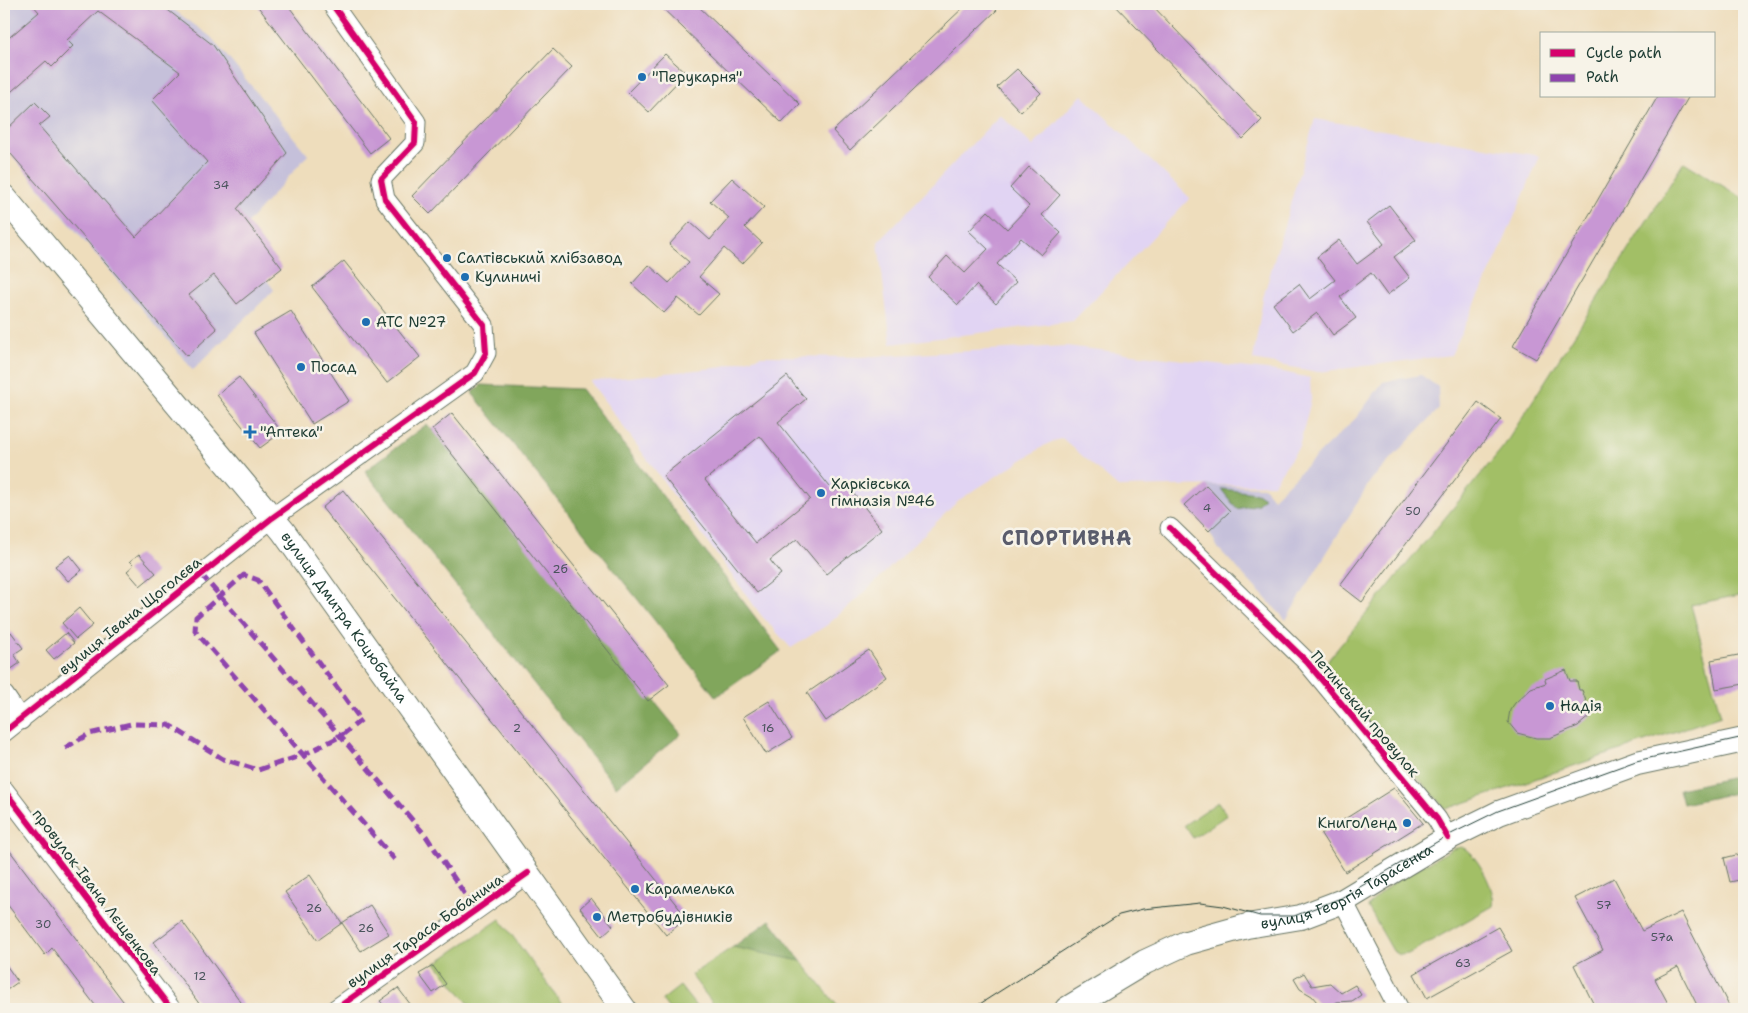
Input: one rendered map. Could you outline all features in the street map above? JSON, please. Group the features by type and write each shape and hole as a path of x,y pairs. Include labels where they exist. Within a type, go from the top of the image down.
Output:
{"main road":[{"name":"вулиця Дмитра Коцюбайла","path":"4,197 272,518 624,1009"},
{"name":"вулиця Георгія Тарасенка","path":"1067,1009 1145,962 1186,943 1247,926 1301,916 1342,901 1448,838 1500,814 1637,764 1744,740"}],"street":[{"name":"вулиця Івана Щоголєва","path":"4,732 272,518 475,373 486,353 484,325 385,199 381,179 415,143 416,122 332,4"},
{"name":"Петинський провулок","path":"1170,528 1307,662 1437,820 1448,838"},
{"path":"4,695 21,720"},
{"name":"провулок Івана Лєщенкова","path":"4,790 171,1009"},
{"name":"вулиця Тараса Бобанича","path":"336,1009 528,873"},
{"path":"1342,901 1399,1009"}],"shaded area":[{"path":"4,4 166,4 211,37 308,155 236,236 274,290 193,370 4,146"},
{"path":"1082,95 1190,198 1073,321 891,344 878,242 1000,115 1033,146"},
{"path":"1315,119 1540,156 1498,255 1451,355 1318,372 1253,360 1263,298"},
{"name":"Харківська гімназія №46","path":"1066,346 1283,372 1310,378 1311,400 1299,447 1273,484 1118,487 1062,438 1047,444 959,500 868,589 827,625 791,648 761,615 590,381 716,368 761,356 859,357"},
{"path":"1421,375 1438,387 1439,409 1371,480 1286,620 1218,548 1209,531 1230,511 1206,485 1264,487 1273,498 1356,418 1383,382"}],"green space":[{"path":"1684,162 1744,199 1744,414 1740,421 1744,440 1744,594 1691,605 1721,716 1446,809 1320,670 1504,446"},
{"path":"481,385 581,389 781,651 716,697 472,393"},
{"path":"427,424 681,734 616,787 365,471"},
{"path":"1221,489 1257,493 1264,498 1258,504 1237,509"},
{"path":"1744,775 1744,791 1683,804 1679,789"},
{"path":"1218,802 1227,815 1193,838 1184,825"},
{"path":"1461,847 1473,856 1489,882 1493,906 1408,954 1400,955 1393,951 1368,907 1375,898 1395,882 1452,849"},
{"path":"500,919 566,1009 473,1009 436,963"},
{"path":"770,920 801,961 733,947"},
{"path":"733,947 801,961 840,1009 717,1009 691,975"},
{"path":"680,986 698,1009 669,1009 662,1000"}],"building":[{"path":"32,4 160,4 213,45 287,153 237,209 282,268 237,304 214,275 189,295 217,329 187,356 4,146 4,132 35,102 50,117 39,126 136,237 207,162 152,100 180,72 98,11 67,40 73,46 52,67 46,61 4,98 4,42 39,12"},
{"path":"256,4 287,4 389,138 370,153"},
{"path":"658,4 696,4 800,104 782,123"},
{"path":"967,4 991,4 997,10 850,150 833,131"},
{"path":"1114,4 1151,4 1262,120 1243,139"},
{"path":"553,49 572,67 430,214 412,196"},
{"path":"665,54 686,73 649,112 628,92"},
{"path":"1017,69 1041,93 1021,112 997,87"},
{"path":"1657,98 1688,98 1536,359 1513,346"},
{"path":"1029,167 1060,195 1042,215 1061,233 1041,255 1021,238 997,264 1016,282 996,304 976,285 958,305 928,277 947,256 965,273 988,249 969,231 988,211 1007,229 1029,206 1010,188"},
{"path":"732,178 764,207 745,227 762,243 742,264 724,248 699,277 719,294 699,315 678,298 664,313 632,284 649,265 669,283 689,262 669,245 690,222 710,240 729,218 710,201"},
{"path":"1389,205 1416,240 1394,257 1410,278 1387,295 1371,273 1340,297 1356,318 1333,335 1317,313 1293,331 1273,304 1299,284 1310,299 1335,280 1317,257 1339,240 1357,264 1384,244 1367,222"},
{"name":"АТС №27","path":"344,261 420,357 387,383 312,287"},
{"name":"Посад","path":"291,311 349,401 312,424 254,333"},
{"path":"787,376 806,399 778,422 834,492 845,483 882,529 826,574 797,539 770,560 781,574 757,593 663,476","holes":["760,436 810,499 756,543 705,480"]},
{"path":"239,377 282,432 260,448 217,395"},
{"path":"1478,402 1501,419 1362,602 1340,585"},
{"path":"452,413 669,685 648,701 432,429"},
{"path":"1206,485 1230,511 1209,531 1184,505"},
{"path":"343,490 687,918 666,935 322,508"},
{"path":"139,554 156,573 140,586 127,571 134,565 130,561"},
{"path":"70,555 82,570 68,581 55,566"},
{"path":"79,608 93,625 76,639 62,623"},
{"path":"11,632 23,648 14,654 20,663 10,670 4,661 4,637"},
{"path":"66,633 74,643 54,659 46,650"},
{"path":"869,650 887,677 826,721 807,693"},
{"path":"1744,654 1744,684 1716,689 1711,660"},
{"name":"Надія","path":"1566,670 1570,681 1577,681 1579,690 1582,690 1591,715 1578,726 1550,738 1536,738 1517,733 1508,722 1510,710 1515,703 1531,688 1546,683 1545,679"},
{"path":"769,701 792,738 766,754 743,717"},
{"path":"1394,788 1423,823 1345,872 1321,834"},
{"path":"4,843 129,1009 98,1009 52,948 45,955 4,900"},
{"path":"1744,853 1744,879 1730,882 1724,858"},
{"path":"310,875 342,923 318,940 285,892"},
{"path":"1614,878 1642,931 1681,912 1729,1006 1722,1009 1699,1009 1678,967 1655,979 1671,1009 1596,1009 1574,965 1603,950 1575,898"},
{"name":"Метробудівників","path":"591,898 613,926 602,936 580,908"},
{"path":"370,905 389,934 361,951 342,923"},
{"path":"182,921 246,1009 203,1009 154,942"},
{"path":"1498,927 1512,951 1427,998 1414,974"},
{"path":"4,962 18,982 4,992"},
{"path":"433,966 446,984 433,993 419,974"},
{"path":"1304,973 1312,986 1330,983 1341,993 1355,985 1361,995 1352,1001 1337,1002 1328,1008 1321,1007 1312,996 1300,989 1294,979"},
{"path":"398,988 414,1009 387,1009 380,1001"}],"tram line":[{"path":"972,1009 1119,915 1143,909 1200,903 1223,906 1260,916 1294,916 1341,898 1447,836 1498,811 1636,761 1744,737"}],"marked path":[{"path":"201,574 426,836 476,911"},
{"path":"65,748 89,734 131,724 169,725 223,759 258,770 303,755 341,736 361,720 258,580 244,575 196,617 195,631 396,861"}],"cycle path":[{"path":"4,732 272,518 475,373 486,353 484,325 385,199 381,179 415,143 416,122 332,4"},
{"path":"1170,528 1307,662 1437,819 1448,838"},
{"path":"4,790 171,1009"},
{"path":"336,1009 528,873"}],"place":[{"name":"\"Перукарня\"","path":"642,77"},
{"name":"Салтівський хлібзавод","path":"447,258"},
{"name":"Кулиничі","path":"465,277"},
{"name":"АТС №27","path":"366,322"},
{"name":"Посад","path":"301,367"},
{"name":"\"Аптека\"","path":"250,432"},
{"name":"Харківська гімназія №46","path":"821,493"},
{"name":"Надія","path":"1550,706"},
{"name":"КнигоЛенд","path":"1407,823"},
{"name":"Карамелька","path":"635,889"},
{"name":"Метробудівників","path":"597,917"}],"district":[{"name":"СПОРТИВНА","path":"1067,538"}]}
